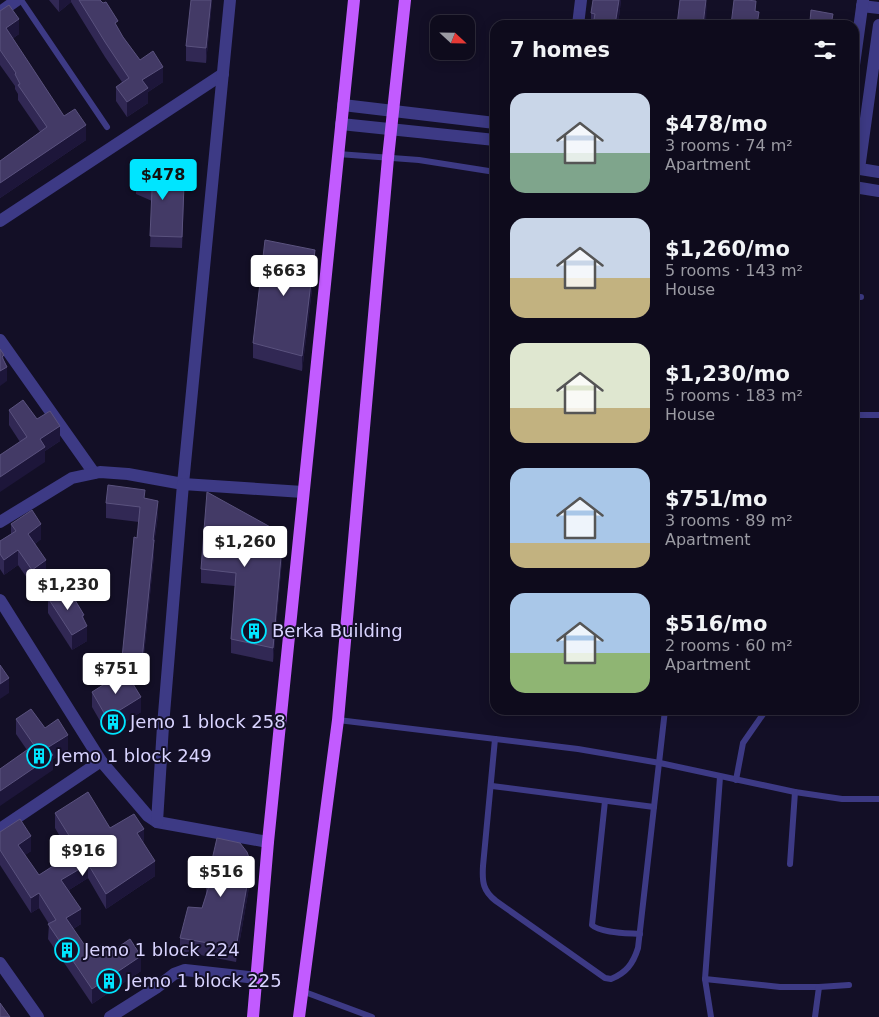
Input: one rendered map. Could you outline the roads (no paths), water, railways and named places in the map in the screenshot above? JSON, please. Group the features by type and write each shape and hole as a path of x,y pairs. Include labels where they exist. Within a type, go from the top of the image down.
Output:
{"main road":[{"path":"254,1017 268,842 354,0"},
{"path":"300,1017 338,720 388,158 404,0"}],"street":[{"path":"0,12 17,0"},
{"path":"157,822 183,484 230,0"},
{"path":"579,20 581,0"},
{"path":"859,31 863,3 879,8"},
{"path":"859,150 879,24"},
{"path":"0,221 223,74"},
{"path":"343,105 490,122"},
{"path":"341,124 490,139"},
{"path":"859,169 879,172"},
{"path":"859,188 879,191"},
{"path":"0,340 94,473"},
{"path":"0,522 72,478 100,472 128,474 183,484 304,492"},
{"path":"0,600 101,761 140,808 157,822 268,842"},
{"path":"0,829 101,761"},
{"path":"0,963 38,1017"},
{"path":"110,1017 156,988 174,974 185,970 257,978"}],"lane":[{"path":"21,0 107,127"},
{"path":"338,154 419,160 490,171"},
{"path":"859,415 879,415"},
{"path":"495,739 482,878 484,887 488,895 605,978 611,979 627,970 638,948 665,715"},
{"path":"736,780 743,743 763,715"},
{"path":"338,720 578,749 660,763 795,792 842,799 879,799"},
{"path":"711,1017 705,979 720,777"},
{"path":"492,786 654,807"},
{"path":"790,864 795,792"},
{"path":"605,801 592,925 596,929 640,934"},
{"path":"705,979 780,987 819,987 849,984"},
{"path":"816,1017 819,987"},
{"path":"302,991 372,1017"}],"place":[{"name":"Berka Building","path":"254,631"},
{"name":"Jemo 1 block 258","path":"113,722"},
{"name":"Jemo 1 block 249","path":"39,756"},
{"name":"Jemo 1 block 224","path":"67,950"},
{"name":"Jemo 1 block 225","path":"109,981"}]}
